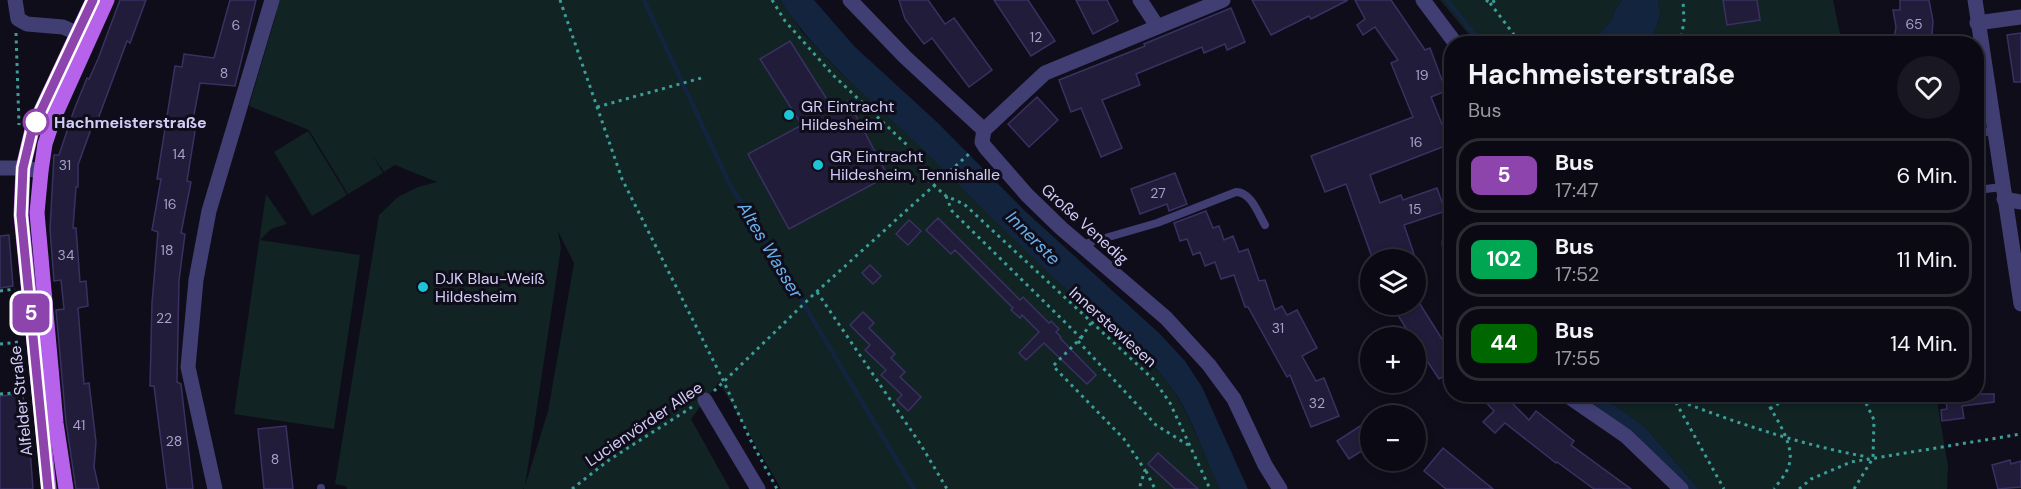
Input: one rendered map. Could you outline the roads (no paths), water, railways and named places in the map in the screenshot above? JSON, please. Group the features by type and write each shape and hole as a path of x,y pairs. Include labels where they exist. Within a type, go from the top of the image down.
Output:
{"main road":[{"name":"Alfelder Straße","path":"49,489 33,341 37,213 45,144 84,36 93,0"},
{"name":"Alfelder Straße","path":"66,489 36,287 21,215 23,168 32,130 84,36 107,0"}],"street":[{"path":"15,0 18,19 27,24 63,27 84,36"},
{"path":"215,489 188,367 196,280 209,212 272,0"},
{"name":"Große Venedig","path":"850,0 905,57 984,130 982,142 985,147 1035,203 1166,318 1209,365 1234,399 1265,465 1280,489"},
{"path":"1140,0 1156,26"},
{"path":"984,130 1045,73 1223,0"},
{"path":"1422,0 1450,36"},
{"path":"1975,0 1979,36"},
{"path":"1977,23 2021,17"},
{"path":"1984,67 2021,304"},
{"path":"0,168 41,171"},
{"path":"2003,193 2021,202"},
{"path":"705,399 758,489"},
{"path":"1577,402 1626,436 1681,489"}],"lane":[{"path":"1984,132 1994,130"},
{"path":"1984,191 2003,193"},
{"path":"1081,245 1158,224 1236,192 1242,192 1248,196 1265,225"}],"water":[{"name":"Innerste","path":"780,0 814,0 854,46 939,124 1025,211 1160,334 1185,361 1202,387 1248,489 1220,489 1184,408 1158,371 1136,348 1054,278 841,73 809,38"},
{"path":"1622,0 1658,0 1660,16 1654,31 1655,36 1597,36 1612,20"},
{"path":"1591,402 1610,402 1644,426 1699,489 1685,489 1635,434"}],"waterway":[{"name":"Altes Wasser","path":"644,0 730,185 914,489"},
{"path":"1447,0 1476,36"}],"place":[{"name":"GR Eintracht Hildesheim","path":"789,115"},
{"name":"Hachmeisterstraße","path":"36,122"},
{"name":"GR Eintracht Hildesheim, Tennishalle","path":"818,165"},
{"name":"DJK Blau-Weiß Hildesheim","path":"423,287"}]}
